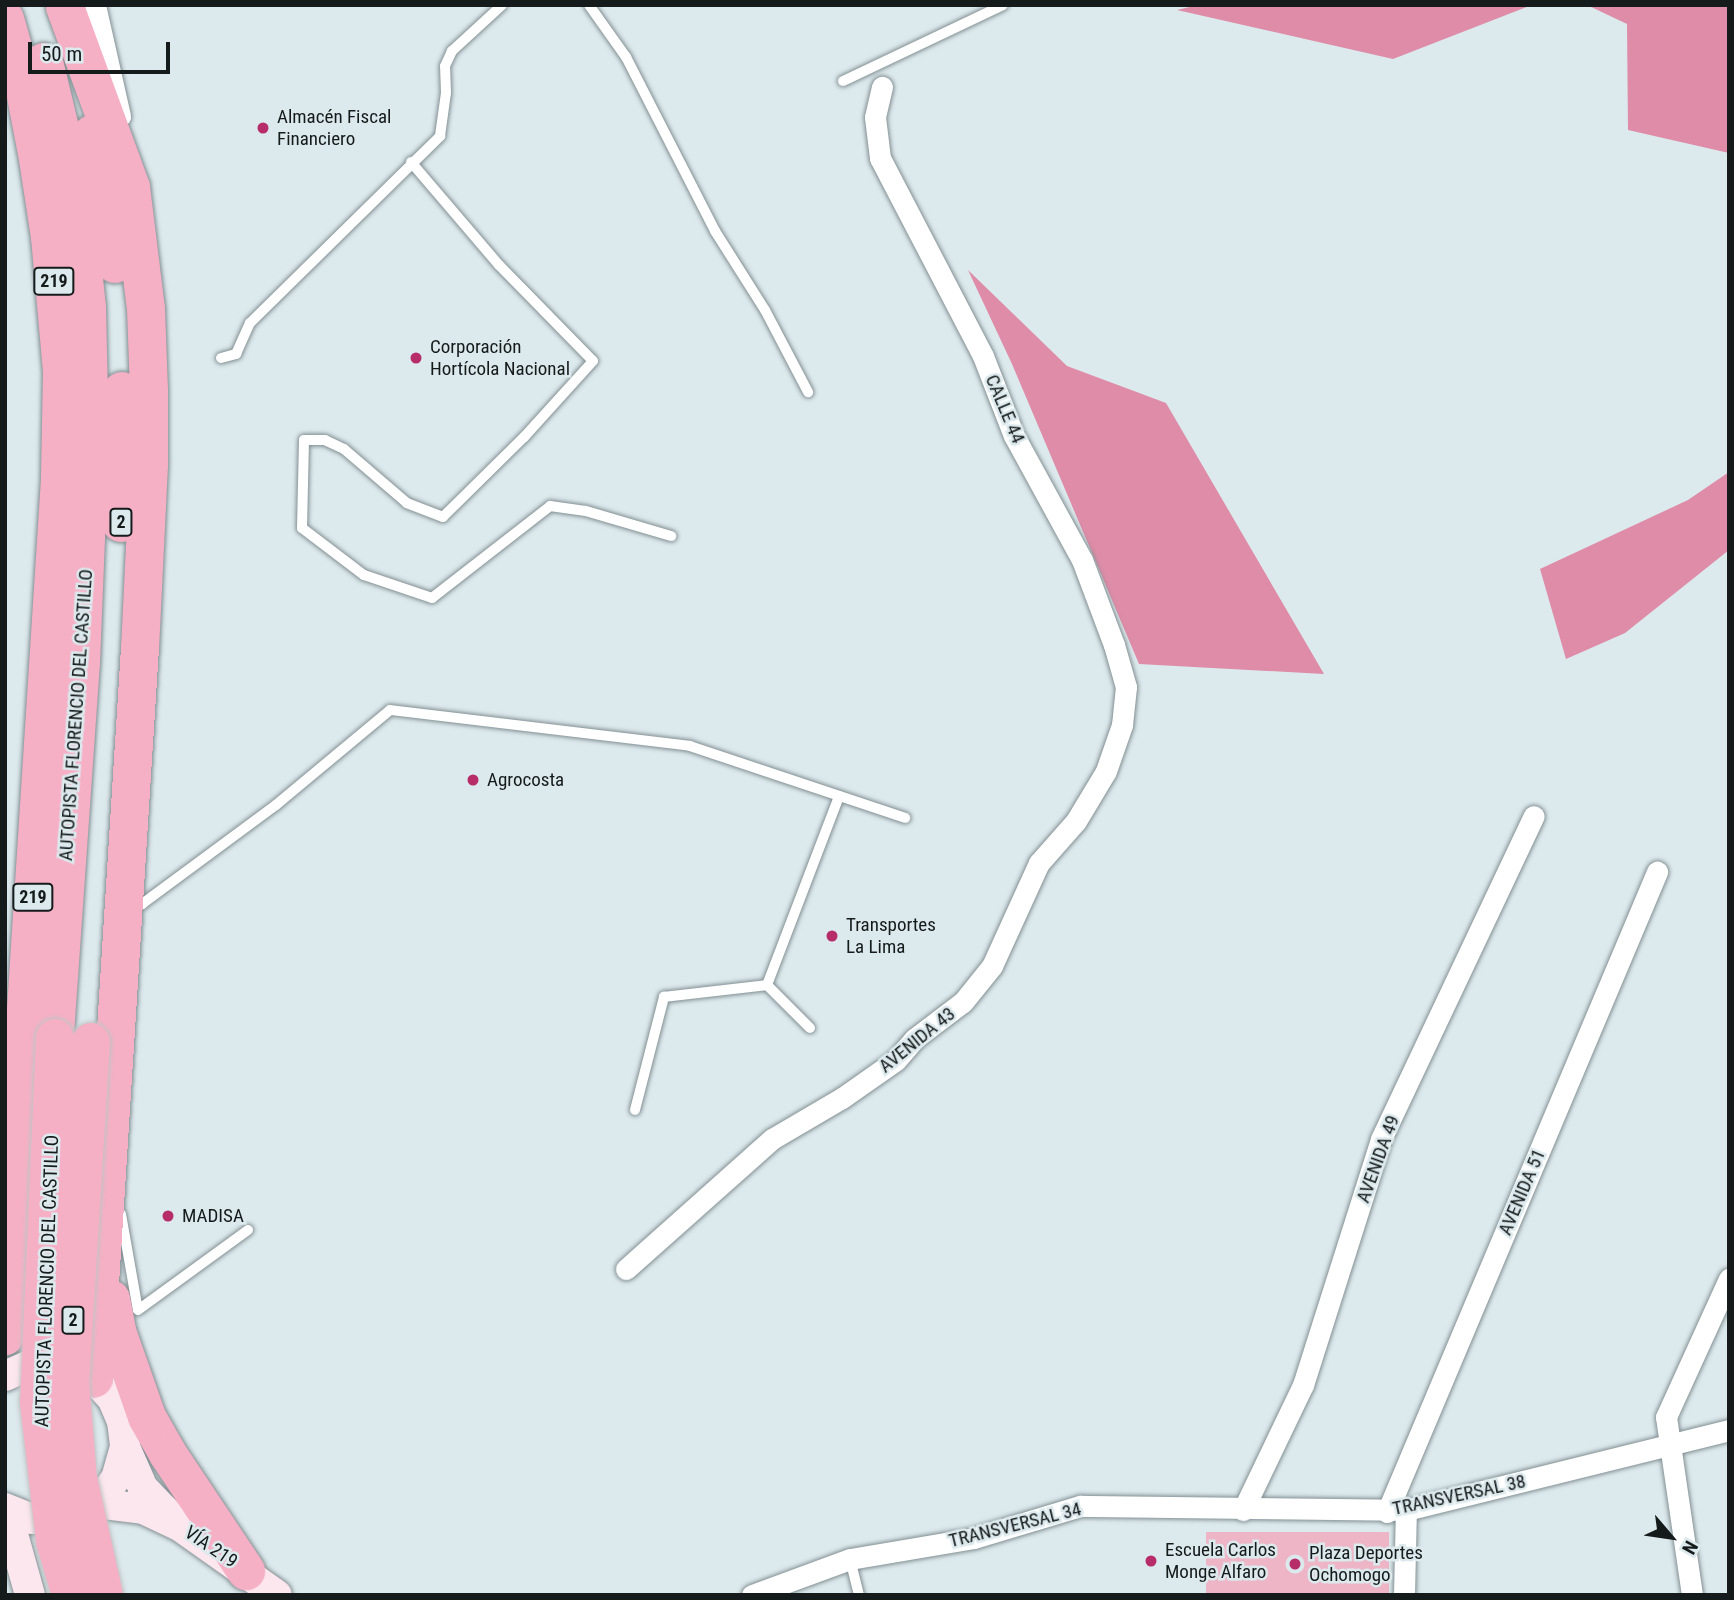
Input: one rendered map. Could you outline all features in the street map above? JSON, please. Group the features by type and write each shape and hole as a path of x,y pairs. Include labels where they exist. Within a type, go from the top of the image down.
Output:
{"highway":[{"name":"AUTOPISTA FLORENCIO DEL CASTILLO","path":"27,5 67,157 87,308 89,374 73,1040 70,1382 78,1479 104,1595"},
{"name":"AUTOPISTA FLORENCIO DEL CASTILLO","path":"71,1595 55,1541 39,1402 120,579 122,400 119,297 75,6"},
{"path":"75,6 131,187 146,309 153,464 136,904 114,1198 94,1379"},
{"path":"5,19 15,83"},
{"name":"219","path":"6,1323 58,506 62,372 50,237 15,83"},
{"name":"2","path":"114,1198 109,1288 132,1378 147,1417 168,1454 246,1571"}],"main road":[{"path":"5,1376 30,1365 52,1364 74,1368 94,1379"},
{"name":"VÍA 219","path":"94,1379 112,1398 122,1421 125,1447 143,1488 178,1525"},
{"path":"6,1508 32,1519 54,1520 76,1514 96,1503 116,1478 125,1447"},
{"name":"VÍA 219","path":"96,1503 121,1504 143,1509 178,1525 277,1595"},
{"path":"6,1508 30,1595"},
{"path":"5,1574 16,1595"}],"street":[{"name":"CALLE 44","path":"882,86 875,117 880,158 971,332 1014,436 1082,560 1114,645 1126,687 1126,704 1119,735"},
{"name":"AVENIDA 43","path":"626,1269 772,1139 885,1067 914,1039 963,1002 992,966 1040,863 1076,821 1106,771 1119,735"},
{"name":"AVENIDA 49","path":"1243,1510 1303,1385 1381,1139 1534,816"},
{"name":"AVENIDA 51","path":"1404,1595 1396,1511 1657,872"},
{"path":"1692,1595 1666,1418 1729,1279"},
{"name":"TRANSVERSAL 38","path":"1243,1510 1396,1511 1729,1430"},
{"name":"TRANSVERSAL 34","path":"752,1595 850,1559 974,1538 1080,1506 1243,1510"}],"lane":[{"path":"221,358 236,354 250,323 440,136 446,93 444,66 452,51 502,5"},
{"path":"589,5 626,57 715,231 765,310 808,392"},
{"path":"843,81 1003,5"},
{"path":"411,162 499,265 593,361 524,438 443,517 407,503 344,449 325,440 304,440 302,528 364,575 432,598 550,506 586,511 671,536"},
{"path":"136,904 276,805 390,710 691,746 905,818"},
{"path":"767,985 839,796"},
{"path":"767,985 810,1028"},
{"path":"635,1110 664,997 767,985"},
{"path":"114,1198 121,1217 138,1310 248,1230"},
{"path":"850,1559 859,1595"}],"shaded area":[{"path":"1198,5 1532,5 1393,59 1177,10"},
{"path":"1587,5 1729,5 1729,153 1628,130 1627,24"},
{"path":"968,270 1067,366 1166,403 1324,674 1139,664 1012,364"},
{"path":"1729,472 1729,550 1625,633 1566,659 1540,569 1688,500"},
{"name":"Plaza Deportes Ochomogo","path":"1206,1532 1389,1532 1389,1595 1206,1595"}],"place":[{"name":"Almacén Fiscal Financiero","path":"263,128"},
{"name":"Corporación Hortícola Nacional","path":"416,358"},
{"name":"Agrocosta","path":"473,780"},
{"name":"Transportes La Lima","path":"832,936"},
{"name":"MADISA","path":"168,1216"},
{"name":"Escuela Carlos Monge Alfaro","path":"1151,1561"},
{"name":"Plaza Deportes Ochomogo","path":"1295,1564"}]}
